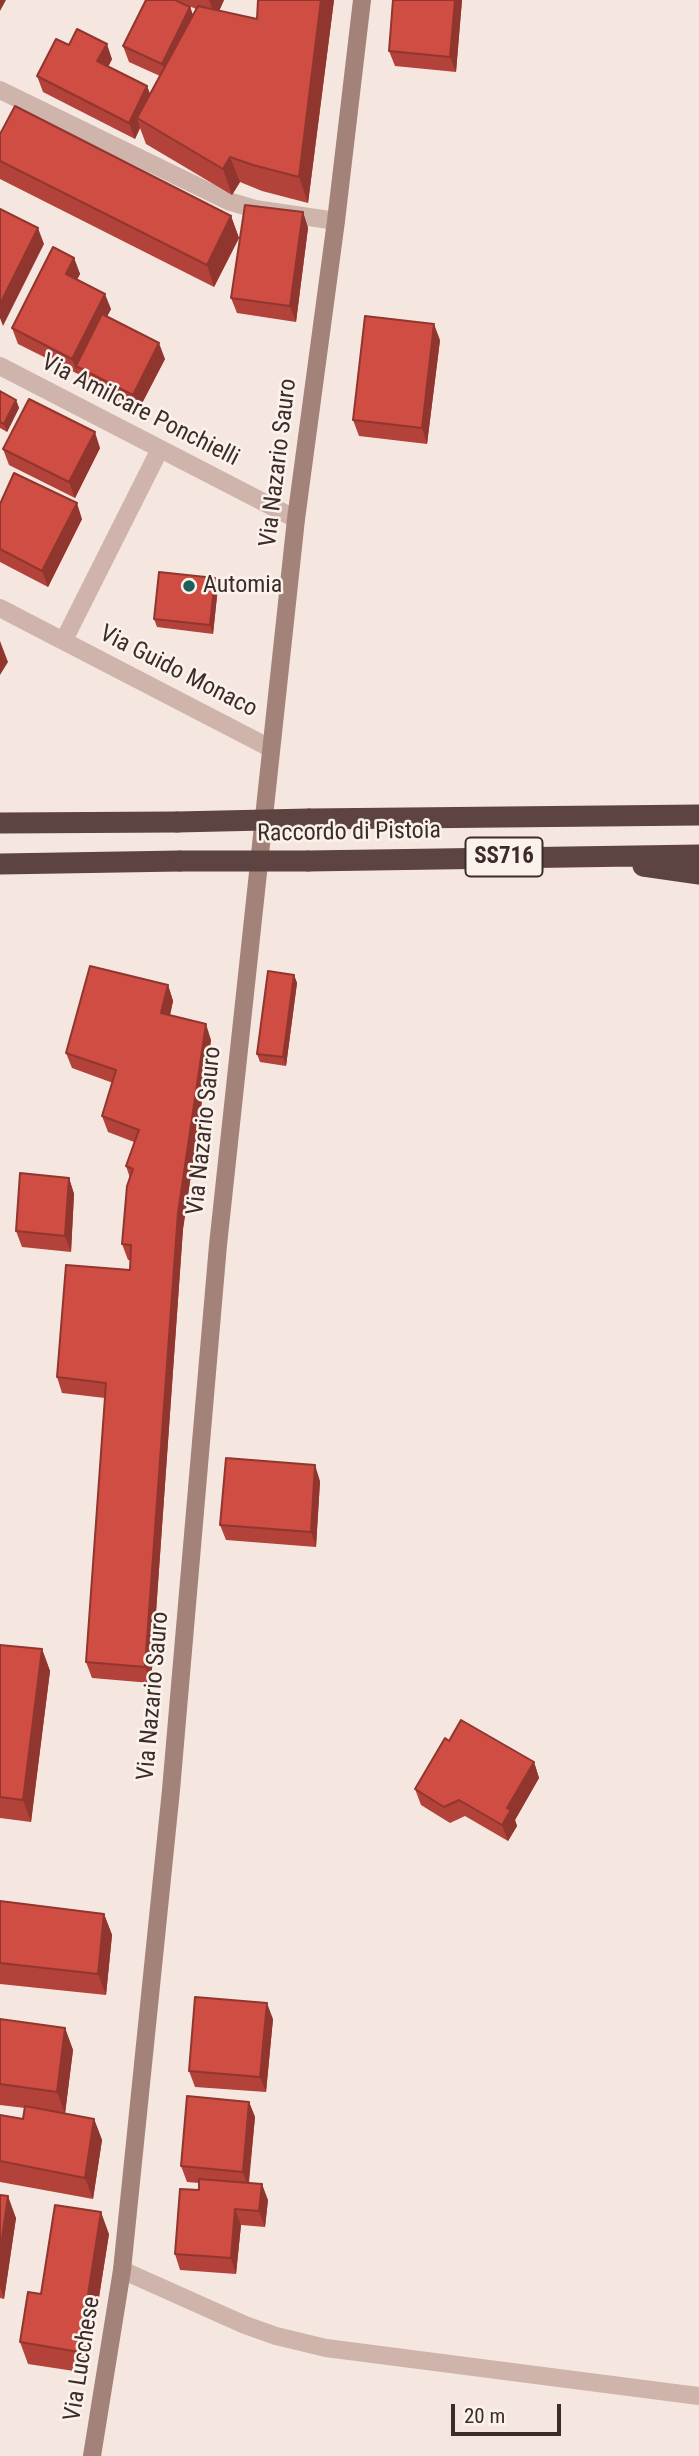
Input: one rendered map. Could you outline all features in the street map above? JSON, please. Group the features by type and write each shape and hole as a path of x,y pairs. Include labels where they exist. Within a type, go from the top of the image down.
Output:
{"highway":[{"path":"628,817 699,803"},
{"name":"Raccordo di Pistoia","path":"0,823 699,815"},
{"name":"Raccordo di Pistoia","path":"0,864 699,855"},
{"path":"565,856 699,874"}],"street":[{"name":"Via Nazario Sauro","path":"122,2270 171,1790 218,1245 270,748 296,519 362,0"},
{"path":"0,90 228,201 255,209 336,221"},
{"name":"Via Amilcare Ponchielli","path":"0,366 296,519"},
{"name":"Via Guido Monaco","path":"64,640 160,449"},
{"name":"Via Guido Monaco","path":"0,608 270,748"},
{"path":"122,2270 245,2325 286,2339 326,2348 699,2396"},
{"name":"Via Lucchese","path":"92,2456 122,2270"}],"building":[{"path":"146,0 175,0 190,7 162,64 123,46"},
{"path":"258,0 321,0 299,177 230,157 223,169 137,118 198,6 257,19"},
{"path":"393,0 455,0 450,57 389,51"},
{"path":"77,29 107,44 97,61 147,86 129,123 37,76 56,39 69,45"},
{"path":"15,106 231,216 207,265 0,161 0,134"},
{"path":"245,205 303,212 290,306 231,298"},
{"path":"0,209 38,228 0,304"},
{"path":"53,247 74,258 66,274 105,294 72,359 12,328"},
{"path":"102,314 159,343 133,395 76,366"},
{"path":"365,316 434,324 422,428 353,420"},
{"path":"0,391 16,400 4,424 0,422"},
{"path":"29,399 95,432 69,482 3,449"},
{"path":"14,473 77,503 42,571 0,549 0,504"},
{"path":"159,572 215,578 210,625 154,619"},
{"path":"90,966 168,985 161,1013 206,1024 178,1213 145,1667 86,1662 106,1383 57,1377 66,1265 130,1270 131,1245 122,1244 127,1186 133,1169 126,1166 139,1130 102,1116 116,1070 66,1053"},
{"path":"268,971 294,975 283,1057 257,1054"},
{"path":"20,1173 69,1178 65,1236 16,1231"},
{"path":"226,1458 315,1465 311,1532 220,1525"},
{"path":"0,1645 42,1649 23,1800 0,1797"},
{"path":"461,1720 534,1762 507,1808 511,1810 502,1825 459,1800 444,1807 415,1789 445,1738 449,1741"},
{"path":"0,1901 104,1914 98,1974 0,1963"},
{"path":"195,1997 267,2003 260,2077 189,2071"},
{"path":"0,2019 65,2028 57,2092 0,2084"},
{"path":"187,2096 249,2102 243,2172 181,2166"},
{"path":"25,2106 94,2119 85,2178 0,2161 0,2115 23,2119"},
{"path":"199,2179 262,2184 259,2211 235,2209 231,2258 175,2254 180,2189 199,2190"},
{"path":"0,2195 8,2196 0,2253"},
{"path":"55,2205 101,2212 79,2352 20,2342 28,2292 41,2294"}],"place":[{"name":"Automia","path":"189,586"}]}
